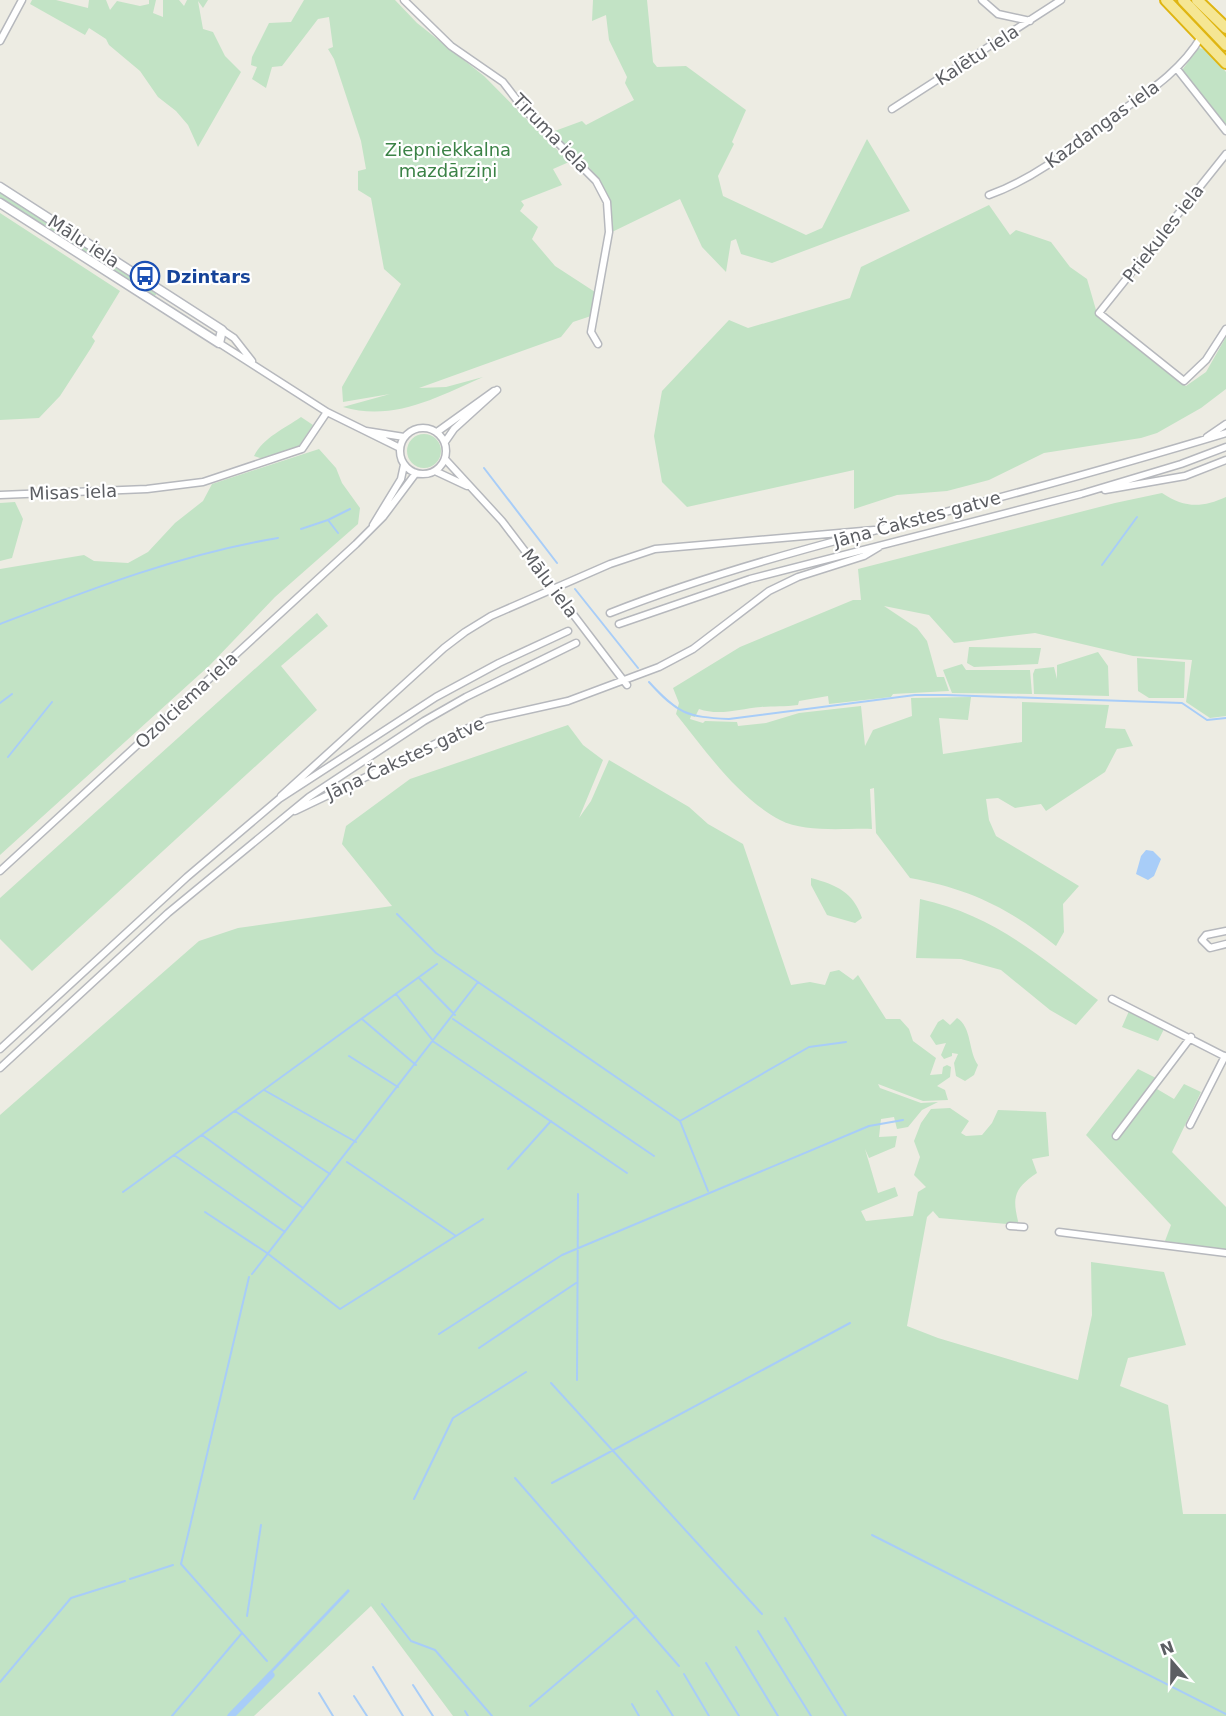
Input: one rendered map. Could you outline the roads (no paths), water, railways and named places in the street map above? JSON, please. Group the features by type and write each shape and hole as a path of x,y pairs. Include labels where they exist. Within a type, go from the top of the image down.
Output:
{"highway":[{"path":"1166,0 1226,63"},
{"path":"1183,0 1226,46"},
{"path":"1197,0 1225,23"},
{"path":"1201,38 1226,46"}],"street":[{"path":"0,40 21,0"},
{"name":"Tīruma iela","path":"404,0 451,46 503,82 522,108 584,166 596,181 607,202 609,226 591,332 598,344"},
{"path":"982,0 998,14 1030,21"},
{"name":"Kalētu iela","path":"892,109 1061,0"},
{"name":"Kazdangas iela","path":"989,195 1044,167 1177,69 1201,38"},
{"path":"1177,69 1226,130"},
{"name":"Priekules iela","path":"1226,154 1100,313 1184,381 1206,360 1226,330"},
{"name":"Mālu iela","path":"0,187 234,338 254,364"},
{"name":"Mālu iela","path":"0,203 327,412 400,448"},
{"path":"161,306 168,295"},
{"path":"219,343 222,330"},
{"path":"437,432 481,398 497,390 454,429 445,442 445,459 435,471 416,473 404,465 400,448 404,437 416,429 431,429 437,432 445,442"},
{"name":"Misas iela","path":"0,495 147,489 203,482 302,449 327,412"},
{"path":"1201,441 1226,424"},
{"name":"Mālu iela","path":"366,431 404,437"},
{"name":"Jāņa Čakstes gatve","path":"610,613 712,576 874,530 1111,468 1226,433"},
{"name":"Jāņa Čakstes gatve","path":"619,624 750,579 1081,494 1180,464 1226,447"},
{"name":"Mālu iela","path":"445,459 464,478 467,486"},
{"path":"1081,494 1164,481 1226,460"},
{"name":"Ozolciema iela","path":"372,528 401,479 404,465"},
{"name":"Mālu iela","path":"435,471 467,486 488,504 625,683"},
{"name":"Ozolciema iela","path":"0,871 372,528 416,473"},
{"name":"Jāņa Čakstes gatve","path":"279,799 285,790 465,632 491,616 639,553 691,544 874,530"},
{"name":"Jāņa Čakstes gatve","path":"289,814 487,719 568,701 625,683 693,650 769,591 798,577 864,556 879,547"},
{"name":"Jāņa Čakstes gatve","path":"0,1049 187,877 279,799 435,697 499,663 568,631"},
{"name":"Jāņa Čakstes gatve","path":"0,1068 175,907 323,786 424,721 475,692 576,643"},
{"path":"1226,931 1206,935 1202,940 1210,948 1226,944"},
{"path":"1112,999 1225,1056 1190,1125"},
{"path":"1116,1136 1191,1037"},
{"path":"1010,1226 1024,1227"},
{"path":"1059,1232 1226,1253"}],"water":[{"path":"1146,850 1153,851 1161,859 1154,876 1148,880 1136,874 1141,856"},
{"path":"348,1589 350,1591 231,1716 227,1716"}],"waterway":[{"path":"484,468 557,563"},
{"path":"328,520 350,509"},
{"path":"1102,565 1137,517"},
{"path":"301,529 328,520 338,533"},
{"path":"0,624 171,563 278,538"},
{"path":"575,589 638,668"},
{"path":"649,682 668,701 684,712 703,717 729,719 915,695 1182,703 1207,720 1226,718"},
{"path":"0,703 12,694"},
{"path":"8,757 52,702"},
{"path":"252,1274 478,982 436,953 397,914"},
{"path":"123,1192 437,964"},
{"path":"419,978 455,1015"},
{"path":"478,982 680,1121 708,1191"},
{"path":"396,994 434,1042 627,1173"},
{"path":"362,1019 416,1065"},
{"path":"453,1019 654,1156"},
{"path":"680,1121 809,1047 846,1042"},
{"path":"349,1056 398,1087"},
{"path":"264,1090 356,1142"},
{"path":"235,1111 330,1174"},
{"path":"439,1334 562,1255 869,1126 903,1120"},
{"path":"508,1169 551,1121"},
{"path":"202,1135 303,1208"},
{"path":"174,1155 285,1232"},
{"path":"347,1162 456,1236"},
{"path":"577,1380 578,1194"},
{"path":"205,1212 267,1253 340,1309 483,1219"},
{"path":"249,1277 181,1564 267,1661"},
{"path":"479,1348 576,1283"},
{"path":"552,1483 850,1323"},
{"path":"414,1499 453,1418 526,1372"},
{"path":"551,1383 762,1614"},
{"path":"515,1478 679,1666"},
{"path":"247,1616 261,1525"},
{"path":"872,1535 1226,1714"},
{"path":"130,1579 173,1565"},
{"path":"0,1682 71,1598 125,1581"},
{"path":"382,1604 411,1641 435,1650 492,1716"},
{"path":"530,1706 636,1616"},
{"path":"785,1618 846,1716"},
{"path":"758,1631 811,1716"},
{"path":"172,1716 242,1633"},
{"path":"736,1647 778,1716"},
{"path":"706,1663 739,1716"},
{"path":"373,1667 403,1716"},
{"path":"684,1674 709,1716"},
{"path":"231,1716 271,1675"},
{"path":"413,1685 433,1716"},
{"path":"657,1691 673,1716"},
{"path":"319,1693 333,1716"},
{"path":"354,1696 367,1716"},
{"path":"632,1704 639,1716"},
{"path":"465,1711 468,1716"}],"place":[{"name":"Dzintars","path":"145,276"}],"park label":[{"name":"Ziepniekkalna mazdārziņi","path":"448,159"}]}
